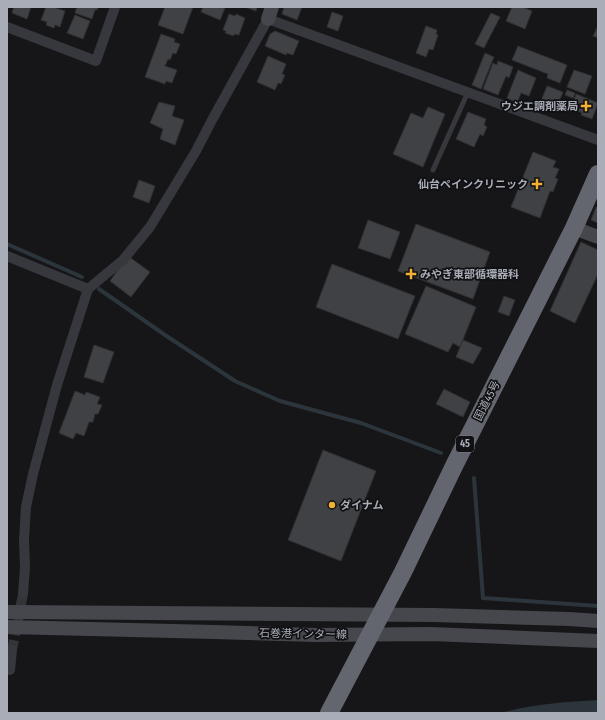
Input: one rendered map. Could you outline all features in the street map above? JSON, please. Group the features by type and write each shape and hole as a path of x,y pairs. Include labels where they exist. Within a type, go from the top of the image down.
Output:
{"highway":[{"name":"国道45号","path":"329,713 403,572 454,466 574,228 598,174"}],"main road":[{"path":"574,228 598,237"},
{"name":"石巻港インター線","path":"7,612 381,615 598,621"},
{"name":"石巻港インター線","path":"7,628 316,635 431,634 598,641"}],"street":[{"path":"7,27 96,61 115,7"},
{"path":"23,594 26,567 24,540 26,507 33,474 57,385 88,289 123,260 150,227 196,151 270,13 468,92 598,140"},
{"path":"7,256 88,289"},
{"path":"10,670 12,650"}],"lane":[{"path":"433,170 468,92"}],"shaded area":[{"path":"598,700 598,713 500,713 536,705"}],"building":[{"path":"14,7 31,7 27,19 12,13"},
{"path":"46,7 53,7 65,11 60,27 55,25 54,28 46,25 47,22 41,20"},
{"path":"77,7 98,7 97,10 95,10 92,19 75,13"},
{"path":"165,7 193,7 183,34 158,25"},
{"path":"203,7 225,8 220,20 201,12"},
{"path":"245,7 257,7 256,11"},
{"path":"284,7 302,7 297,20 282,14"},
{"path":"512,7 523,7 532,11 525,29 506,21"},
{"path":"332,12 343,16 338,31 327,27"},
{"path":"491,13 500,17 484,48 475,44"},
{"path":"229,14 235,16 236,14 245,18 239,35 234,34 234,36 225,33 226,31 223,30"},
{"path":"75,15 90,21 83,39 67,33"},
{"path":"426,26 437,30 436,34 438,35 433,50 429,49 426,57 416,53"},
{"path":"598,26 598,38 593,36"},
{"path":"275,31 299,41 293,55 287,53 286,55 265,46 270,34"},
{"path":"161,34 175,39 174,42 180,44 176,54 173,53 165,66 177,70 172,83 166,81 165,84 145,77"},
{"path":"518,46 567,65 560,83 547,78 548,74 512,60"},
{"path":"485,53 494,57 481,89 472,85"},
{"path":"268,56 286,64 282,74 285,75 281,84 278,83 275,90 257,82"},
{"path":"498,61 513,67 509,78 506,76 498,95 483,89 493,63 497,65"},
{"path":"518,70 536,78 529,96 521,93 517,103 507,98"},
{"path":"574,70 592,76 585,94 567,87"},
{"path":"547,86 563,92 553,111 539,106"},
{"path":"567,90 575,93 573,98 565,95"},
{"path":"576,94 598,103 592,119 581,115 582,113 571,108"},
{"path":"159,102 175,106 172,116 184,120 175,145 160,139 163,129 150,123"},
{"path":"428,107 445,114 423,167 393,154 411,113 423,118"},
{"path":"468,112 486,119 484,125 487,127 483,136 480,134 474,147 456,139"},
{"path":"533,152 556,161 553,167 559,169 555,178 558,179 553,192 550,191 540,218 511,207"},
{"path":"139,180 155,186 149,203 133,197"},
{"path":"596,207 598,208 598,223 591,220"},
{"path":"368,220 400,232 390,259 358,248"},
{"path":"416,224 490,252 473,299 398,271"},
{"path":"581,242 598,250 598,274 575,323 550,311"},
{"path":"128,256 150,272 131,297 110,281"},
{"path":"332,264 415,296 398,339 316,307"},
{"path":"426,286 476,307 460,347 453,343 448,352 405,334"},
{"path":"504,296 515,300 509,316 498,312"},
{"path":"463,340 482,348 473,364 456,357"},
{"path":"94,345 114,352 103,383 84,377"},
{"path":"444,389 470,402 463,417 436,404"},
{"path":"75,391 85,395 86,392 100,397 97,404 102,405 98,414 95,414 93,422 89,422 84,436 76,433 73,439 59,433"},
{"name":"ダイナム","path":"323,450 376,471 341,561 288,540"}],"waterway":[{"path":"7,244 82,277"},
{"path":"99,289 235,381 280,401 361,423 441,453"},
{"path":"474,478 483,598 598,606"}],"tunnel":[{"path":"12,650 23,594"}],"place":[{"name":"ウジエ調剤薬局","path":"586,106"},
{"name":"仙台ペインクリニック","path":"537,184"},
{"name":"みやぎ東部循環器科","path":"411,274"},
{"name":"ダイナム","path":"332,505"}]}
